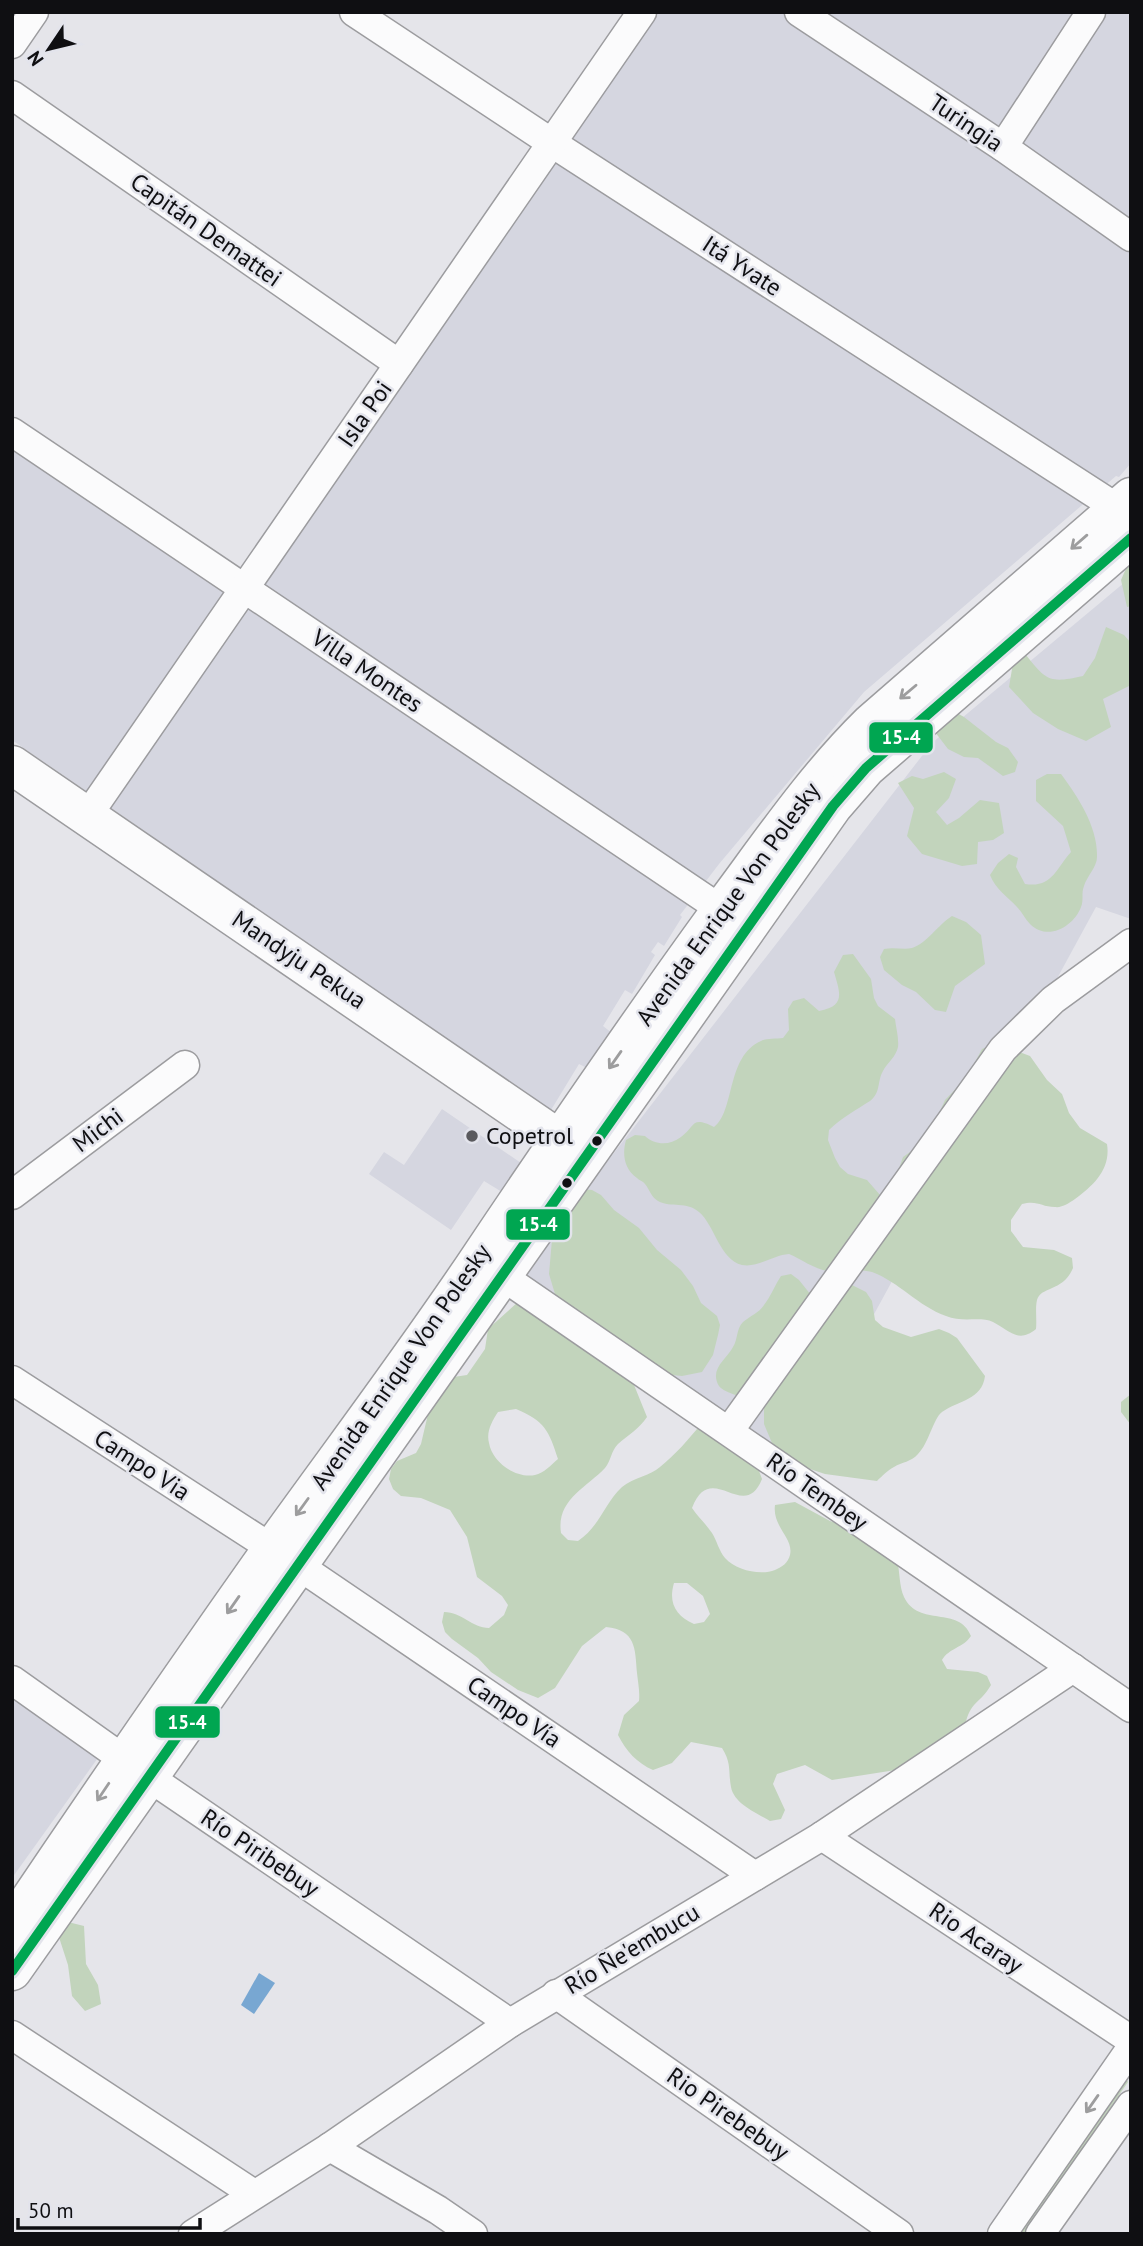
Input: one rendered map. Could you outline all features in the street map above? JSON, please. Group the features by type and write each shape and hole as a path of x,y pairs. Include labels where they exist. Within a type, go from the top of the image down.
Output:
{"main road":[{"name":"Avenida Enrique Von Polesky","path":"285,1558 502,1276 572,1148 722,910 811,788 842,751 871,723 1127,515"},
{"name":"Avenida Enrique Von Polesky","path":"12,1972 137,1769 285,1558 479,1259 572,1148 866,768 1127,515"},
{"name":"Mandyju Pekua","path":"12,765 572,1148"},
{"name":"Avenida Enrique Von Polesky","path":"12,1926 137,1769"}],"street":[{"path":"12,44 34,12"},
{"name":"Itá Yvate","path":"354,12 1127,515"},
{"name":"Isla Poi","path":"88,815 642,12"},
{"name":"Turingia","path":"799,12 1003,147 1131,237"},
{"path":"1003,147 1091,12"},
{"name":"Capitán Demattei","path":"12,95 399,364"},
{"name":"Villa Montes","path":"12,432 722,910"},
{"path":"729,1431 1003,1049 1053,1000 1131,943"},
{"name":"Michi","path":"12,1195 185,1065"},
{"name":"Río Tembey","path":"502,1276 1131,1708"},
{"name":"Campo Via","path":"12,1380 285,1558"},
{"name":"Campo Vía","path":"285,1558 755,1875"},
{"name":"Río Ñe'embucu","path":"193,2234 330,2147 510,2023 822,1836 1073,1668"},
{"name":"Río Piribebuy","path":"12,1680 137,1769 510,2023"},
{"name":"Rio Acaray","path":"822,1836 1131,2040"},
{"name":"Rio Pirebebuy","path":"556,1994 899,2234"},
{"path":"12,2035 254,2194"},
{"path":"1002,2234 1131,2048"},
{"path":"1040,2234 1131,2105"},
{"path":"330,2147 438,2210 473,2234"}],"shaded area":[{"path":"648,12 1131,12 1131,463 1119,477 1116,476 864,692 719,864 680,915 682,917 664,946 658,942 651,952 655,955 632,994 625,990 603,1026 612,1033 589,1069 579,1064 551,1110 12,740 12,433 250,597"},
{"path":"1131,577 1131,919 1096,907 782,1483 510,1287 932,743"},
{"path":"442,1109 521,1163 502,1192 484,1181 451,1230 369,1174 384,1152 404,1165"},
{"path":"12,1670 110,1741 12,1878"}],"green space":[{"path":"1131,557 1131,606 1127,607 1121,580"},
{"path":"1106,627 1124,635 1131,643 1131,685 1103,699 1111,727 1086,741 1058,729 1033,713 1009,687 1013,663 1026,655 1039,671 1050,678 1056,680 1083,676 1095,658"},
{"path":"950,709 1008,748 1018,762 1015,772 1003,776 978,758 964,757 948,749 935,732"},
{"path":"944,772 956,779 949,798 936,812 947,825 980,800 999,803 1004,833 993,840 978,842 977,864 962,866 922,854 907,836 914,808 898,783 912,776 923,779"},
{"path":"1047,774 1061,774 1080,802 1091,824 1097,857 1084,886 1078,914 1067,925 1052,932 1045,932 1030,924 990,875 998,863 1009,854 1018,858 1016,867 1025,884 1034,885 1052,876 1071,852 1063,826 1036,801 1036,780"},
{"path":"952,916 966,922 981,935 985,964 955,986 946,1012 935,1010 916,992 902,985 884,970 880,957 884,949 909,949 917,946"},
{"path":"853,954 871,979 878,1006 895,1019 898,1047 881,1075 873,1098 829,1130 828,1140 835,1158 848,1174 867,1180 887,1203 903,1157 920,1145 932,1129 945,1100 967,1077 982,1049 991,1045 1001,1045 1030,1056 1047,1080 1062,1094 1069,1113 1080,1128 1107,1144 1104,1169 1082,1194 1060,1207 1022,1204 1011,1220 1011,1231 1023,1247 1054,1250 1072,1258 1073,1268 1069,1276 1039,1296 1036,1303 1036,1329 1030,1333 1014,1334 988,1320 946,1316 872,1272 823,1270 789,1254 754,1265 734,1262 699,1212 689,1207 658,1201 627,1166 624,1156 626,1140 635,1135 645,1136 658,1143 667,1143 681,1137 697,1122 714,1127 721,1120 736,1071 750,1048 763,1040 783,1038 789,1030 788,1009 793,1001 804,998 819,1011 834,1006 839,992 834,972 843,955"},
{"path":"582,1189 601,1195 614,1210 639,1228 657,1250 681,1270 701,1303 717,1316 720,1325 713,1355 702,1372 672,1375 558,1304 549,1274 553,1228"},
{"path":"791,1274 811,1295 848,1283 866,1292 872,1301 875,1320 883,1327 911,1337 939,1329 949,1333 957,1338 985,1376 975,1395 939,1415 925,1444 915,1457 892,1468 877,1481 825,1474 795,1464 772,1443 764,1424 764,1404 722,1389 716,1380 717,1370 733,1347 743,1322 762,1308 781,1276"},
{"path":"519,1301 632,1380 647,1417 618,1444 605,1468 568,1503 563,1512 561,1533 568,1540 578,1541 585,1535 622,1487 660,1467 682,1447 701,1424 755,1460 762,1479 755,1491 746,1495 708,1489 700,1494 692,1508 712,1533 725,1558 735,1566 755,1572 769,1572 782,1566 789,1558 790,1549 777,1520 775,1505 795,1502 830,1521 849,1527 897,1559 902,1593 911,1606 919,1612 958,1621 971,1636 942,1660 947,1669 978,1672 987,1676 991,1685 973,1707 965,1726 902,1769 832,1780 805,1765 777,1774 773,1784 785,1810 781,1819 770,1821 747,1807 733,1793 728,1763 722,1748 691,1742 672,1763 653,1770 628,1751 618,1735 624,1715 639,1701 639,1694 634,1648 623,1632 606,1627 582,1646 555,1688 538,1698 518,1690 491,1672 445,1632 442,1622 444,1612 456,1614 477,1626 489,1628 504,1615 508,1605 502,1596 477,1577 467,1537 450,1510 421,1498 401,1496 393,1489 389,1479 391,1469 397,1461 416,1453 421,1444 428,1414 447,1378 467,1375 485,1349 488,1329","holes":["516,1409 540,1423 555,1449 558,1459 538,1474 528,1476 513,1472 500,1463 491,1450 488,1435 496,1415 498,1412","674,1583 687,1583 703,1596 710,1614 704,1622 694,1624 678,1613 672,1597"]},
{"path":"1131,1394 1131,1425 1121,1412 1121,1402"},
{"path":"68,1922 84,1926 86,1964 98,1985 101,2004 85,2011 72,1996 68,1965 57,1931"},
{"path":"1126,2078 1128,2082 1023,2234 1015,2234"}],"water":[{"path":"259,1973 275,1983 254,2014 241,2005"}],"transit line":[{"name":"15-4","path":"12,1971 833,806 866,768 1131,538"}],"place":[{"name":"Copetrol","path":"472,1136"}]}
